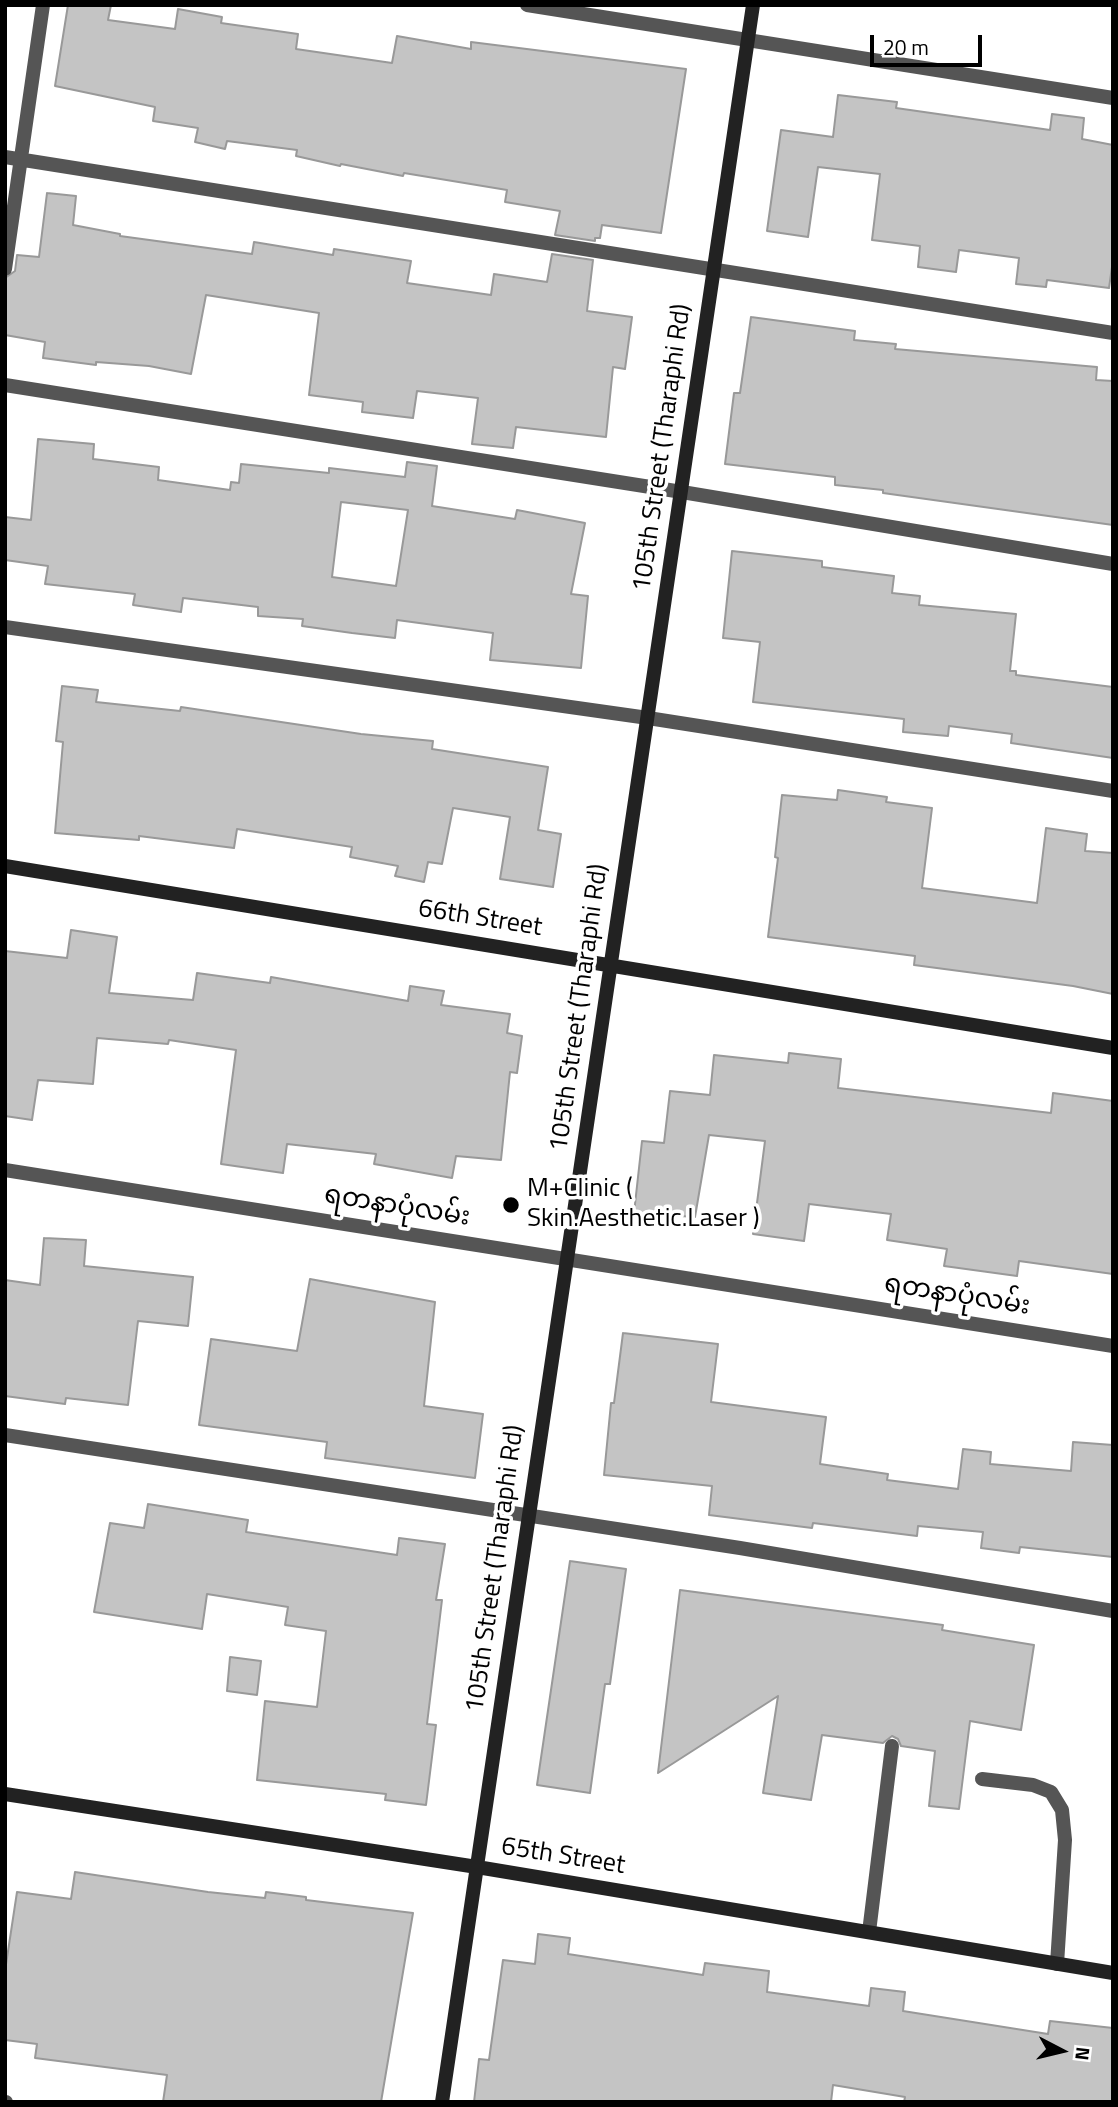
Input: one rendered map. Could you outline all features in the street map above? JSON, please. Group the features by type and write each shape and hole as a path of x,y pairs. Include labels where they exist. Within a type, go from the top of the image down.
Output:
{"street":[{"path":"5,269 43,5"},
{"path":"527,5 1113,98"},
{"name":"105th Street (Tharaphi Rd)","path":"442,2102 753,5"},
{"path":"5,157 1113,333"},
{"path":"5,385 682,492 1113,564"},
{"path":"5,627 648,718 1113,791"},
{"name":"66th Street","path":"5,866 1113,1048"},
{"name":"ရတနာပုံလမ်း","path":"5,1170 1113,1346"},
{"path":"5,1435 529,1516 1113,1611"},
{"path":"869,1932 892,1746"},
{"path":"982,1779 1033,1785 1051,1792 1062,1810 1065,1840 1057,1964"},
{"name":"65th Street","path":"5,1794 477,1867 1113,1973"}],"building":[{"path":"68,5 111,5 108,20 175,29 178,9 222,17 221,23 298,34 296,49 392,63 397,36 471,49 471,42 686,69 661,233 602,225 600,238 595,238 595,241 555,235 560,211 505,202 507,190 404,173 403,176 341,164 340,166 296,156 297,150 227,141 225,149 195,142 198,128 153,121 155,107 55,86"},
{"path":"838,95 897,102 896,108 1050,130 1052,114 1084,118 1082,139 1113,145 1113,260 1109,288 1047,280 1046,287 1016,284 1019,258 959,250 956,272 918,267 920,246 872,240 880,174 818,167 808,237 767,231 781,130 833,137"},
{"path":"47,193 76,196 73,225 120,236 252,254 254,242 333,255 334,249 411,261 407,283 491,295 494,274 547,282 552,254 593,260 587,311 632,317 625,369 613,367 606,437 516,427 513,448 472,444 478,398 417,391 413,418 362,412 363,402 309,395 319,313 206,295 191,374 149,366 96,362 96,365 43,358 45,342 5,335 5,278 15,271 17,255 39,257"},
{"path":"751,317 855,331 854,340 896,344 895,349 1097,367 1096,380 1113,381 1113,525 835,485 835,477 725,464 734,393 740,393"},
{"path":"38,439 94,444 93,459 159,467 158,480 230,490 231,482 239,483 241,464 329,473 329,468 405,477 407,462 437,466 432,506 515,519 517,510 585,523 571,594 588,596 581,668 490,660 493,633 397,620 395,638 302,626 303,619 258,616 258,607 183,598 181,612 133,605 135,594 45,584 48,566 5,560 5,517 31,520","holes":["341,502 408,510 396,586 332,577"]},
{"path":"732,551 822,561 822,567 894,576 892,593 920,596 919,605 1016,614 1010,671 1016,671 1016,675 1113,687 1113,758 1011,743 1012,734 949,726 948,736 903,732 904,719 753,702 760,642 723,638"},
{"path":"62,686 98,690 96,702 180,711 181,707 361,734 433,741 432,749 548,767 538,830 561,834 553,887 500,879 510,817 453,808 442,864 428,862 424,882 395,876 398,866 350,857 352,847 237,829 234,848 139,836 139,840 55,833 63,742 56,741"},
{"path":"838,790 887,797 886,802 932,808 922,888 1037,903 1046,828 1087,834 1085,851 1113,853 1113,994 1073,986 914,965 915,956 768,937 778,858 775,857 782,795 837,800"},
{"path":"71,930 117,937 109,993 193,1000 197,973 270,983 271,977 408,1001 410,986 444,991 441,1005 510,1014 507,1033 522,1036 517,1073 510,1072 501,1160 456,1156 452,1178 374,1164 376,1154 287,1144 283,1173 221,1164 236,1050 169,1040 168,1044 97,1038 93,1084 38,1080 32,1120 5,1116 5,951 67,958"},
{"path":"789,1053 841,1059 838,1088 1051,1113 1053,1093 1113,1101 1113,1274 1019,1261 1017,1276 944,1266 947,1249 887,1240 891,1214 809,1204 804,1241 753,1234 765,1141 709,1135 695,1217 634,1213 642,1141 664,1143 670,1091 710,1095 714,1055 788,1063"},
{"path":"44,1238 86,1240 84,1266 193,1277 188,1326 138,1321 128,1405 66,1398 65,1404 5,1396 5,1280 40,1285"},
{"path":"310,1279 435,1302 424,1406 483,1414 475,1478 325,1458 327,1442 199,1425 211,1339 297,1351"},
{"path":"623,1333 718,1344 711,1402 826,1417 820,1464 888,1474 887,1480 958,1489 963,1449 991,1452 990,1464 1071,1471 1073,1442 1113,1445 1113,1557 1020,1547 1019,1553 981,1548 983,1532 918,1526 917,1536 813,1523 812,1528 709,1515 712,1486 604,1475 611,1403 614,1403"},
{"path":"148,1504 248,1520 246,1532 397,1555 399,1538 445,1544 436,1600 442,1600 427,1724 436,1725 426,1805 385,1800 386,1794 257,1780 265,1701 317,1707 326,1631 285,1625 288,1607 207,1594 202,1629 94,1612 110,1523 144,1528"},
{"path":"570,1561 626,1569 610,1684 605,1684 590,1793 537,1785"},
{"path":"680,1590 943,1625 942,1630 1034,1645 1021,1730 970,1721 959,1809 929,1806 935,1751 901,1746 898,1739 892,1736 883,1743 822,1735 811,1800 763,1793 778,1696 658,1773"},
{"path":"230,1657 261,1661 257,1695 227,1691"},
{"path":"75,1872 208,1892 265,1898 266,1892 306,1897 306,1900 413,1913 381,2102 163,2102 167,2075 35,2058 37,2044 5,2040 5,1971 17,1892 71,1899"},
{"path":"538,1934 570,1938 568,1954 703,1975 705,1963 769,1971 767,1992 869,2006 871,1988 905,1992 903,2011 1048,2034 1050,2021 1113,2028 1113,2102 904,2102 905,2097 833,2085 831,2102 474,2102 479,2059 489,2060 503,1960 535,1964"}],"place":[{"name":"M+Clinic ( Skin.Aesthetic.Laser )","path":"511,1205"}]}
